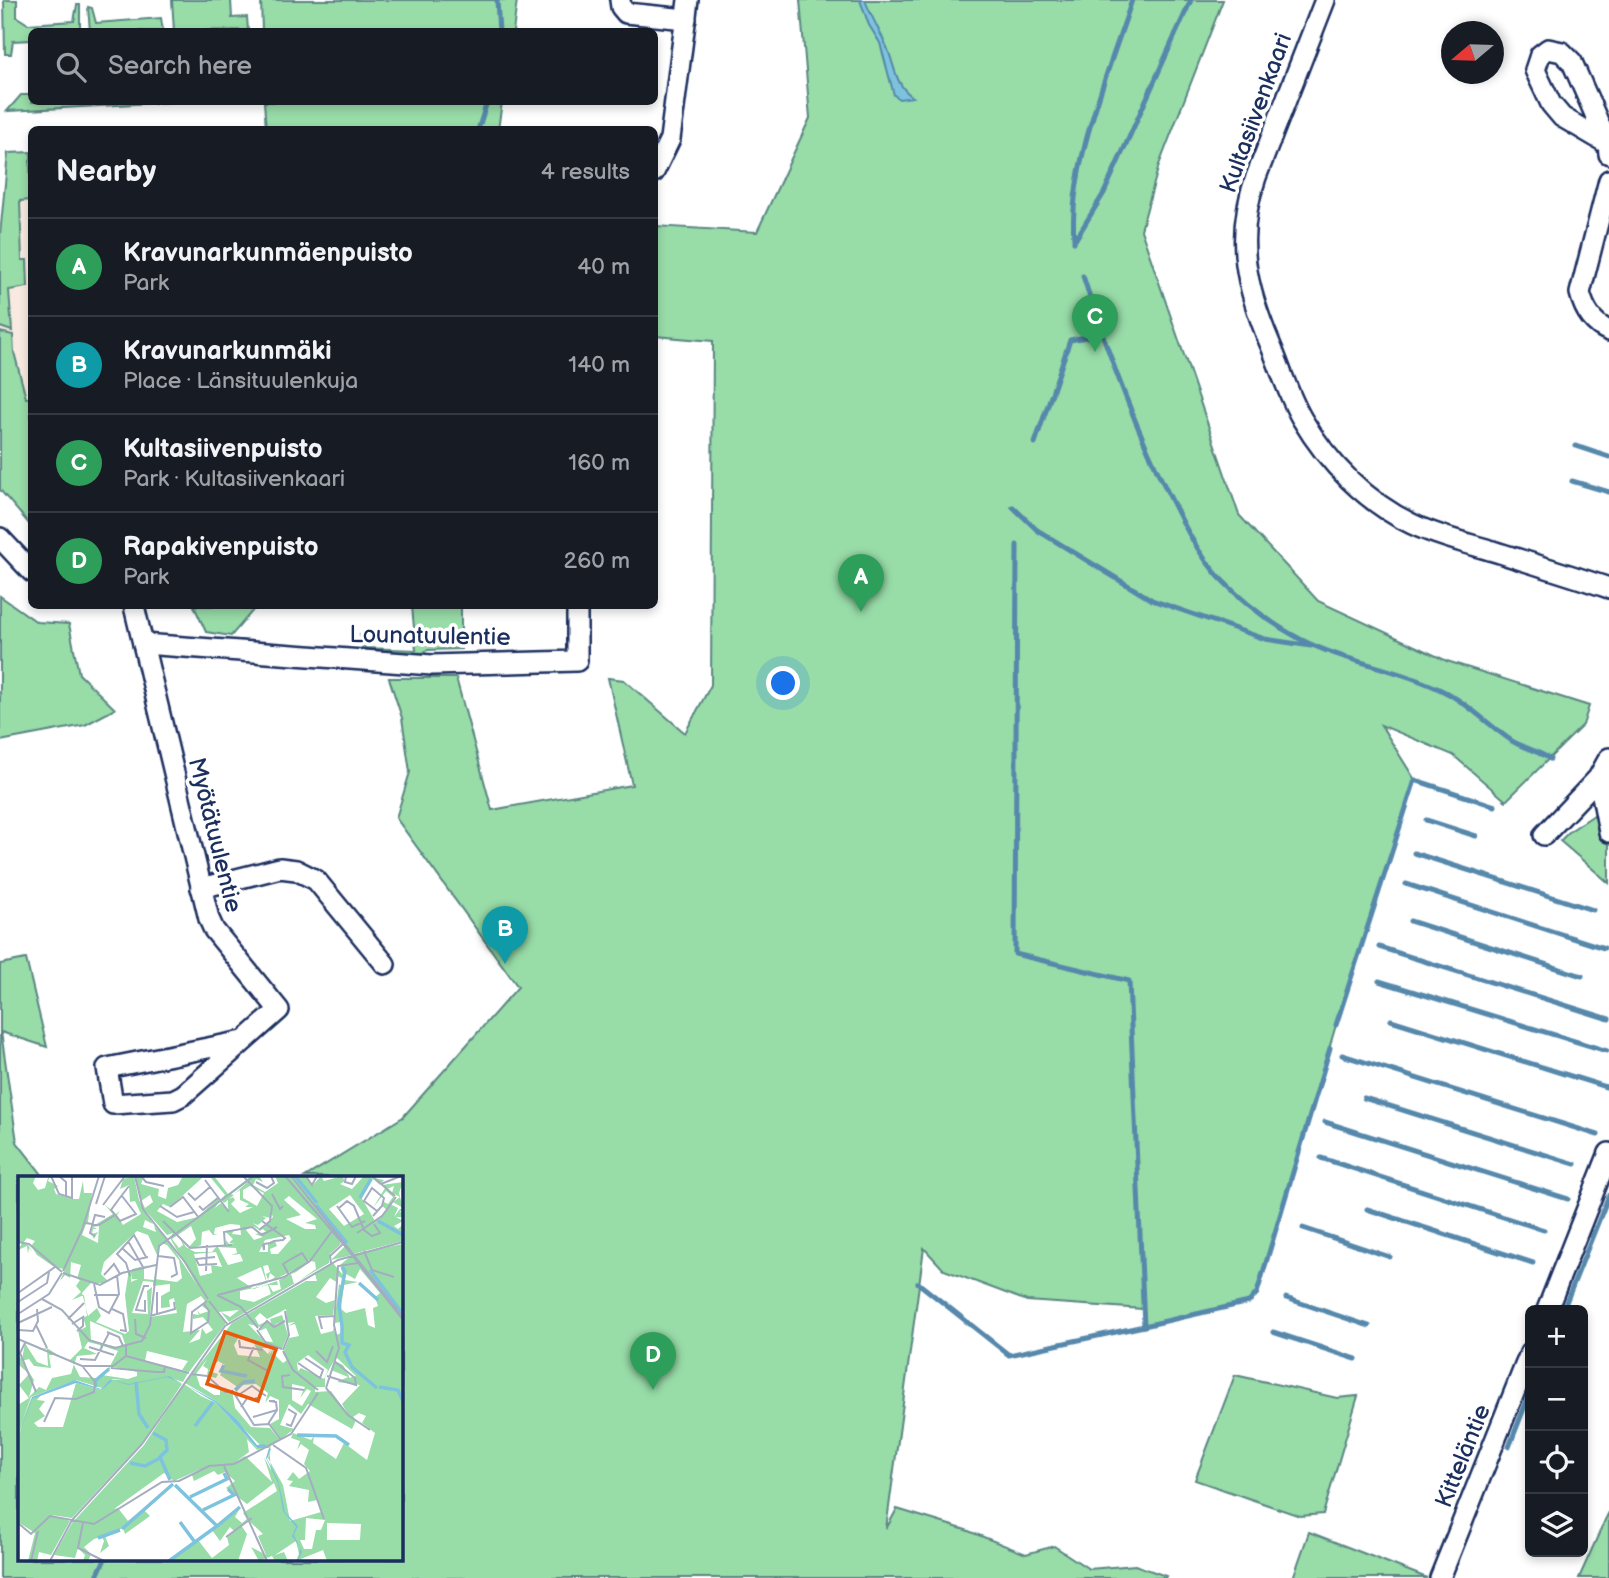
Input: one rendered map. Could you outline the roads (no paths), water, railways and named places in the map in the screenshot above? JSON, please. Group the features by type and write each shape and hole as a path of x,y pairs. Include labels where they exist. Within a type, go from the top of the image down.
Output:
{"street":[{"path":"620,0 626,13 687,10 670,139 658,164"},
{"name":"Kultasiivenkaari","path":"1325,0 1255,177 1244,221 1245,268 1250,290 1260,321 1301,418 1345,476 1376,501 1412,524 1458,541 1609,587"},
{"path":"1548,49 1562,52 1572,62 1608,149 1562,117 1551,104 1535,70 1539,55 1548,49"},
{"path":"1609,180 1580,293 1584,309 1609,331"},
{"path":"0,538 28,568"},
{"name":"Myötätuulentie","path":"135,609 209,919 214,930 279,1010 183,1095 173,1100 113,1104 107,1068 243,1041"},
{"name":"Lounatuulentie","path":"143,644 432,666 577,661 577,609"},
{"path":"1607,763 1602,795 1609,832"},
{"path":"1544,835 1607,763"},
{"path":"201,888 280,868 296,870 316,880 385,964"},
{"path":"1549,1305 1609,1153"},
{"name":"Kitteläntie","path":"1440,1578 1525,1366"}],"water":[{"path":"860,0 865,0 886,45 898,80 913,97 899,99 894,95 880,43 869,25"}],"waterway":[{"path":"497,0 499,28"},
{"path":"1074,240 1077,181 1084,150 1132,0"},
{"path":"1074,242 1104,193 1191,0"},
{"path":"479,126 486,105"},
{"path":"1083,276 1121,386 1155,467 1191,537 1220,578 1257,612 1300,639 1439,689 1468,707 1512,741 1550,759"},
{"path":"1035,443 1070,340 1102,334"},
{"path":"1576,446 1609,457"},
{"path":"1572,481 1609,492"},
{"path":"1013,507 1037,530 1152,600 1265,639 1311,646"},
{"path":"918,1283 1009,1355 1144,1326 1129,981 1015,954 1017,545"},
{"path":"1336,1025 1415,780 1495,806"},
{"path":"1426,820 1476,836"},
{"path":"1414,853 1593,910"},
{"path":"1406,884 1604,948"},
{"path":"1410,921 1582,976"},
{"path":"1379,947 1609,1019"},
{"path":"1379,981 1607,1051"},
{"path":"1391,1020 1606,1087"},
{"path":"1144,1326 1249,1302 1257,1293 1330,1048"},
{"path":"1342,1055 1598,1135"},
{"path":"1364,1098 1575,1164"},
{"path":"1325,1122 1568,1199"},
{"path":"1321,1158 1544,1230"},
{"path":"1565,1305 1609,1195"},
{"path":"1367,1209 1533,1263"},
{"path":"1303,1228 1390,1257"},
{"path":"1286,1298 1369,1326"},
{"path":"1273,1332 1356,1359"},
{"path":"1509,1447 1525,1406"},
{"path":"96,1578 105,1560"}],"place":[{"name":"Kultasiivenpuisto","path":"1095,352"},
{"name":"Kravunarkunmäenpuisto","path":"861,612"},
{"name":"Kravunarkunmäki","path":"505,964"},
{"name":"Rapakivenpuisto","path":"653,1390"}]}
